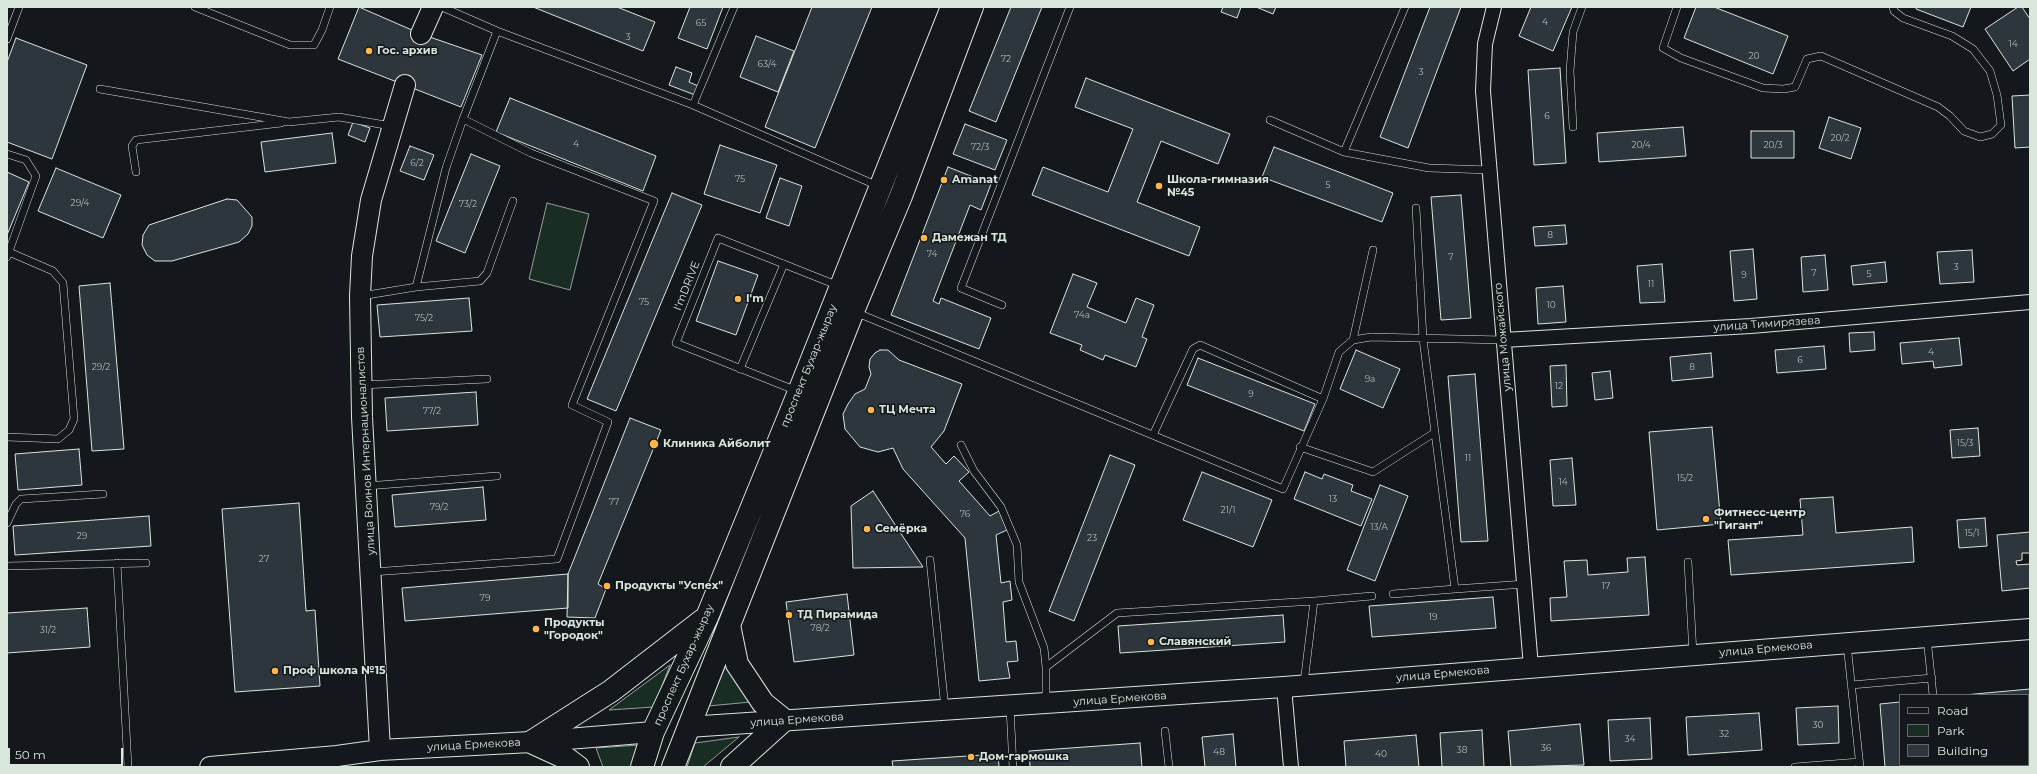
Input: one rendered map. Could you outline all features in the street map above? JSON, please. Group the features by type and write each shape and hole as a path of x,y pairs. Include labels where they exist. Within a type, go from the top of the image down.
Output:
{"main road":[{"path":"421,34 433,7"},
{"name":"проспект Бухар-жырау","path":"642,767 654,732 706,617 799,392 952,7"},
{"name":"проспект Бухар-жырау","path":"673,767 853,311 901,196 972,7"},
{"name":"улица Воинов Интернационалистов","path":"380,750 372,572 366,486 360,296 362,256 371,200 405,85"},
{"path":"881,187 901,196"},
{"path":"531,742 611,691 706,617"},
{"path":"729,625 737,664 763,703 784,720 732,767"},
{"name":"улица Ермекова","path":"210,767 337,756 380,750 531,742 654,732 688,727 1046,704 1294,686 1846,642 2030,629"},
{"path":"531,742 566,758 578,767"}],"street":[{"name":"улица Можайского","path":"1494,7 1485,44 1483,92 1491,170 1503,340 1531,667"},
{"name":"улица Тимирязева","path":"1503,340 1751,326 2030,302"},
{"path":"1291,767 1294,686"}],"lane":[{"path":"7,39 19,7"},
{"path":"196,7 290,45 314,45 322,30 330,7"},
{"path":"442,7 497,32 693,106 881,187"},
{"path":"693,106 734,7"},
{"path":"1002,305 961,288 1070,7"},
{"path":"1344,152 1405,7"},
{"path":"1574,127 1570,72 1573,32 1582,7"},
{"path":"1677,7 1663,48 1681,58 1763,88 1784,89 1795,87 1807,59 1821,56 1938,107 1950,116 1964,131 1980,137 1992,134 2001,125 1997,95 1990,71 1974,49 1952,36 1903,18 1894,11 1893,7"},
{"path":"416,287 446,168 463,119 497,32"},
{"path":"100,90 289,122"},
{"path":"136,172 132,146 136,140 339,117 393,126"},
{"path":"372,572 557,559 608,422 572,405 654,200 531,153 463,119"},
{"path":"1270,120 1344,152 1429,168 1491,170"},
{"path":"7,154 26,160 36,176 8,254 53,271 63,283 74,419 69,430 58,439 7,437"},
{"path":"360,296 416,287 480,281 487,274 513,201"},
{"path":"1416,208 1423,339 1455,589"},
{"name":"I'mDRIVE","path":"799,392 676,343 718,238 841,287"},
{"path":"1353,340 1373,250"},
{"path":"740,369 784,264"},
{"path":"853,311 1283,489 1300,447 1323,399 1339,352 1353,340 1371,336 1423,339 1503,340"},
{"path":"1153,435 1193,349 1200,345 1323,399"},
{"path":"362,386 487,379"},
{"path":"1300,447 1373,472 1434,433"},
{"path":"961,445 974,471 1001,507 1017,545 1019,582 1044,648 1046,667 1046,704"},
{"path":"366,486 497,476"},
{"path":"7,523 16,504 21,499 103,494"},
{"path":"930,560 946,710"},
{"path":"1688,562 1693,655"},
{"path":"117,563 128,767"},
{"path":"7,566 146,563"},
{"path":"1393,594 1525,584"},
{"path":"1046,667 1117,613 1372,596"},
{"path":"1294,686 1314,601"},
{"path":"1927,636 1933,694"},
{"path":"1795,767 1860,764 1846,642"},
{"path":"1851,685 1932,678"},
{"path":"1010,706 1013,767"},
{"path":"1165,731 1169,767"}],"green space":[{"path":"547,203 589,214 570,290 529,279"},
{"path":"728,661 751,702 708,706"},
{"path":"670,665 654,707 609,710"},
{"path":"739,737 703,767 687,767 695,743"},
{"path":"639,745 631,767 603,767 596,748"}],"building":[{"path":"359,7 421,34 482,55 461,107 338,59"},
{"path":"533,7 617,7 655,22 643,51"},
{"path":"690,7 723,7 707,49 678,38"},
{"path":"812,7 872,7 815,148 765,127"},
{"path":"1011,7 1042,7 996,122 969,111"},
{"path":"1223,7 1241,7 1237,18 1221,12"},
{"path":"1256,7 1276,7 1273,14"},
{"path":"1430,7 1461,7 1408,148 1380,137"},
{"path":"1531,7 1572,7 1553,51 1519,36"},
{"path":"1696,7 1714,7 1788,36 1773,74 1684,38"},
{"path":"1916,7 1971,7 1963,27 1916,9"},
{"path":"2018,7 2022,7 2030,19 2030,59 2013,71 1985,29"},
{"path":"756,36 794,51 778,92 740,77"},
{"path":"16,38 87,65 52,159 7,142 7,62"},
{"path":"676,67 692,73 689,82 698,86 695,95 669,85"},
{"path":"1560,68 1566,163 1534,165 1528,70"},
{"path":"1086,78 1230,134 1218,164 1161,141 1137,202 1200,227 1189,256 1032,195 1043,167 1108,192 1133,129 1075,107"},
{"path":"2030,95 2030,147 2015,148 2012,96"},
{"path":"510,98 656,156 643,191 496,132"},
{"path":"1829,117 1861,128 1851,159 1819,148"},
{"path":"353,122 370,128 365,142 348,135"},
{"path":"965,124 1007,140 995,170 953,154"},
{"path":"1683,127 1686,156 1599,162 1597,133"},
{"path":"1751,131 1794,131 1794,158 1751,158"},
{"path":"332,133 336,163 265,172 261,142"},
{"path":"720,145 777,165 760,213 704,194"},
{"path":"410,146 434,155 424,180 400,171"},
{"path":"1274,147 1393,193 1382,222 1262,177"},
{"path":"471,154 500,166 465,253 436,241"},
{"path":"948,167 991,184 981,210 970,205 933,301 939,304 941,298 991,318 979,349 891,315"},
{"path":"56,168 121,195 103,238 38,211"},
{"path":"7,172 29,182 7,235"},
{"path":"780,178 802,186 789,226 766,218"},
{"path":"672,193 702,205 616,411 587,399"},
{"path":"1461,195 1471,318 1441,320 1431,197"},
{"path":"227,199 237,200 252,217 252,226 248,234 239,242 172,261 155,261 147,255 142,245 143,235 149,225"},
{"path":"1565,225 1567,244 1535,246 1533,227"},
{"path":"1753,249 1757,299 1734,301 1730,251"},
{"path":"1972,250 1974,282 1940,284 1937,252"},
{"path":"1825,255 1828,290 1803,292 1801,257"},
{"path":"718,261 758,275 736,335 696,321"},
{"path":"1885,262 1887,282 1853,285 1851,266"},
{"path":"1662,264 1665,302 1640,303 1637,266"},
{"path":"1073,274 1097,283 1087,307 1126,323 1136,298 1154,305 1142,337 1147,339 1136,367 1105,355 1103,360 1080,350 1082,345 1050,333"},
{"path":"110,283 124,449 92,451 79,286"},
{"path":"1563,286 1566,322 1538,324 1536,288"},
{"path":"469,298 472,331 380,337 377,305"},
{"path":"1874,332 1875,350 1850,352 1849,333"},
{"path":"1959,338 1962,365 1934,368 1933,361 1902,364 1900,343"},
{"path":"1824,346 1826,369 1777,373 1775,350"},
{"path":"880,350 888,350 899,360 962,384 944,431 931,447 946,464 954,456 969,472 959,481 990,516 999,511 1007,530 996,535 1001,583 1010,581 1012,600 1003,602 1006,642 1016,641 1018,661 1007,662 1010,678 979,681 965,538 903,469 893,448 878,452 860,447 845,429 843,414 855,394 865,389 871,374 869,367 870,359"},
{"path":"1356,350 1400,369 1383,408 1340,389"},
{"path":"1711,353 1713,377 1672,381 1670,357"},
{"path":"1198,358 1315,404 1304,431 1187,385"},
{"path":"1566,365 1567,406 1552,407 1550,366"},
{"path":"1610,371 1613,398 1595,400 1592,373"},
{"path":"1475,374 1488,541 1461,542 1448,376"},
{"path":"476,392 478,425 387,431 385,398"},
{"path":"630,418 661,430 598,584 606,589 595,618 567,617 568,574"},
{"path":"1712,427 1721,524 1657,530 1649,432"},
{"path":"1978,428 1980,456 1952,458 1950,430"},
{"path":"79,449 82,485 18,490 15,454"},
{"path":"1110,455 1135,465 1074,621 1049,611"},
{"path":"1572,458 1576,505 1553,506 1550,460"},
{"path":"1202,472 1272,500 1253,547 1183,520"},
{"path":"1305,472 1322,479 1324,474 1353,485 1351,491 1372,499 1361,526 1294,499"},
{"path":"1380,485 1408,496 1375,581 1347,570"},
{"path":"483,487 486,520 395,527 392,495"},
{"path":"873,491 923,567 853,568 851,506"},
{"path":"1833,497 1836,533 1912,527 1914,562 1731,575 1728,540 1803,535 1800,499"},
{"path":"299,503 306,611 315,610 320,686 235,692 222,509"},
{"path":"149,516 151,546 15,555 13,526"},
{"path":"1985,518 1987,546 1959,548 1957,520"},
{"path":"2030,532 2030,553 2022,553 2022,560 2016,561 2017,565 2030,564 2030,588 2002,591 1997,535"},
{"path":"1645,557 1649,615 1551,621 1550,598 1567,597 1564,561 1587,560 1588,575 1628,572 1627,558"},
{"path":"568,574 568,608 405,621 402,588"},
{"path":"847,594 854,655 794,662 786,602"},
{"path":"1493,597 1496,628 1372,637 1369,606"},
{"path":"87,608 90,647 7,653 7,613"},
{"path":"1283,615 1285,642 1120,653 1118,626"},
{"path":"2030,689 2030,719 2029,694 1975,694"},
{"path":"1899,702 1899,766 1924,767 1885,767 1880,704"},
{"path":"1838,706 1839,743 1798,745 1796,708"},
{"path":"1759,713 1762,750 1688,755 1686,717"},
{"path":"1650,718 1652,759 1610,761 1608,720"},
{"path":"1580,724 1584,765 1511,767 1508,731"},
{"path":"1482,730 1484,767 1442,767 1440,733"},
{"path":"1233,734 1236,767 1205,767 1202,737"},
{"path":"1416,735 1419,767 1346,767 1344,741"},
{"path":"1140,743 1142,767 1030,767 1029,751"},
{"name":"Дом-гармошка","path":"998,754 999,767 893,767 892,761"}],"tunnel":[{"path":"405,85 421,34"}],"place":[{"name":"Гос. архив","path":"369,51"},
{"name":"Amanat","path":"944,180"},
{"name":"Школа-гимназия №45","path":"1159,186"},
{"name":"Дамежан ТД","path":"924,238"},
{"name":"I'm","path":"738,299"},
{"name":"ТЦ Мечта","path":"871,410"},
{"name":"Клиника Айболит","path":"654,444"},
{"name":"Фитнесс-центр \"Гигант\"","path":"1706,519"},
{"name":"Семёрка","path":"867,529"},
{"name":"Продукты \"Успех\"","path":"607,586"},
{"name":"ТД Пирамида","path":"789,615"},
{"name":"Продукты \"Городок\"","path":"536,629"},
{"name":"Славянский","path":"1151,642"},
{"name":"Проф школа №15","path":"275,671"},
{"name":"Дом-гармошка","path":"971,757"}]}
